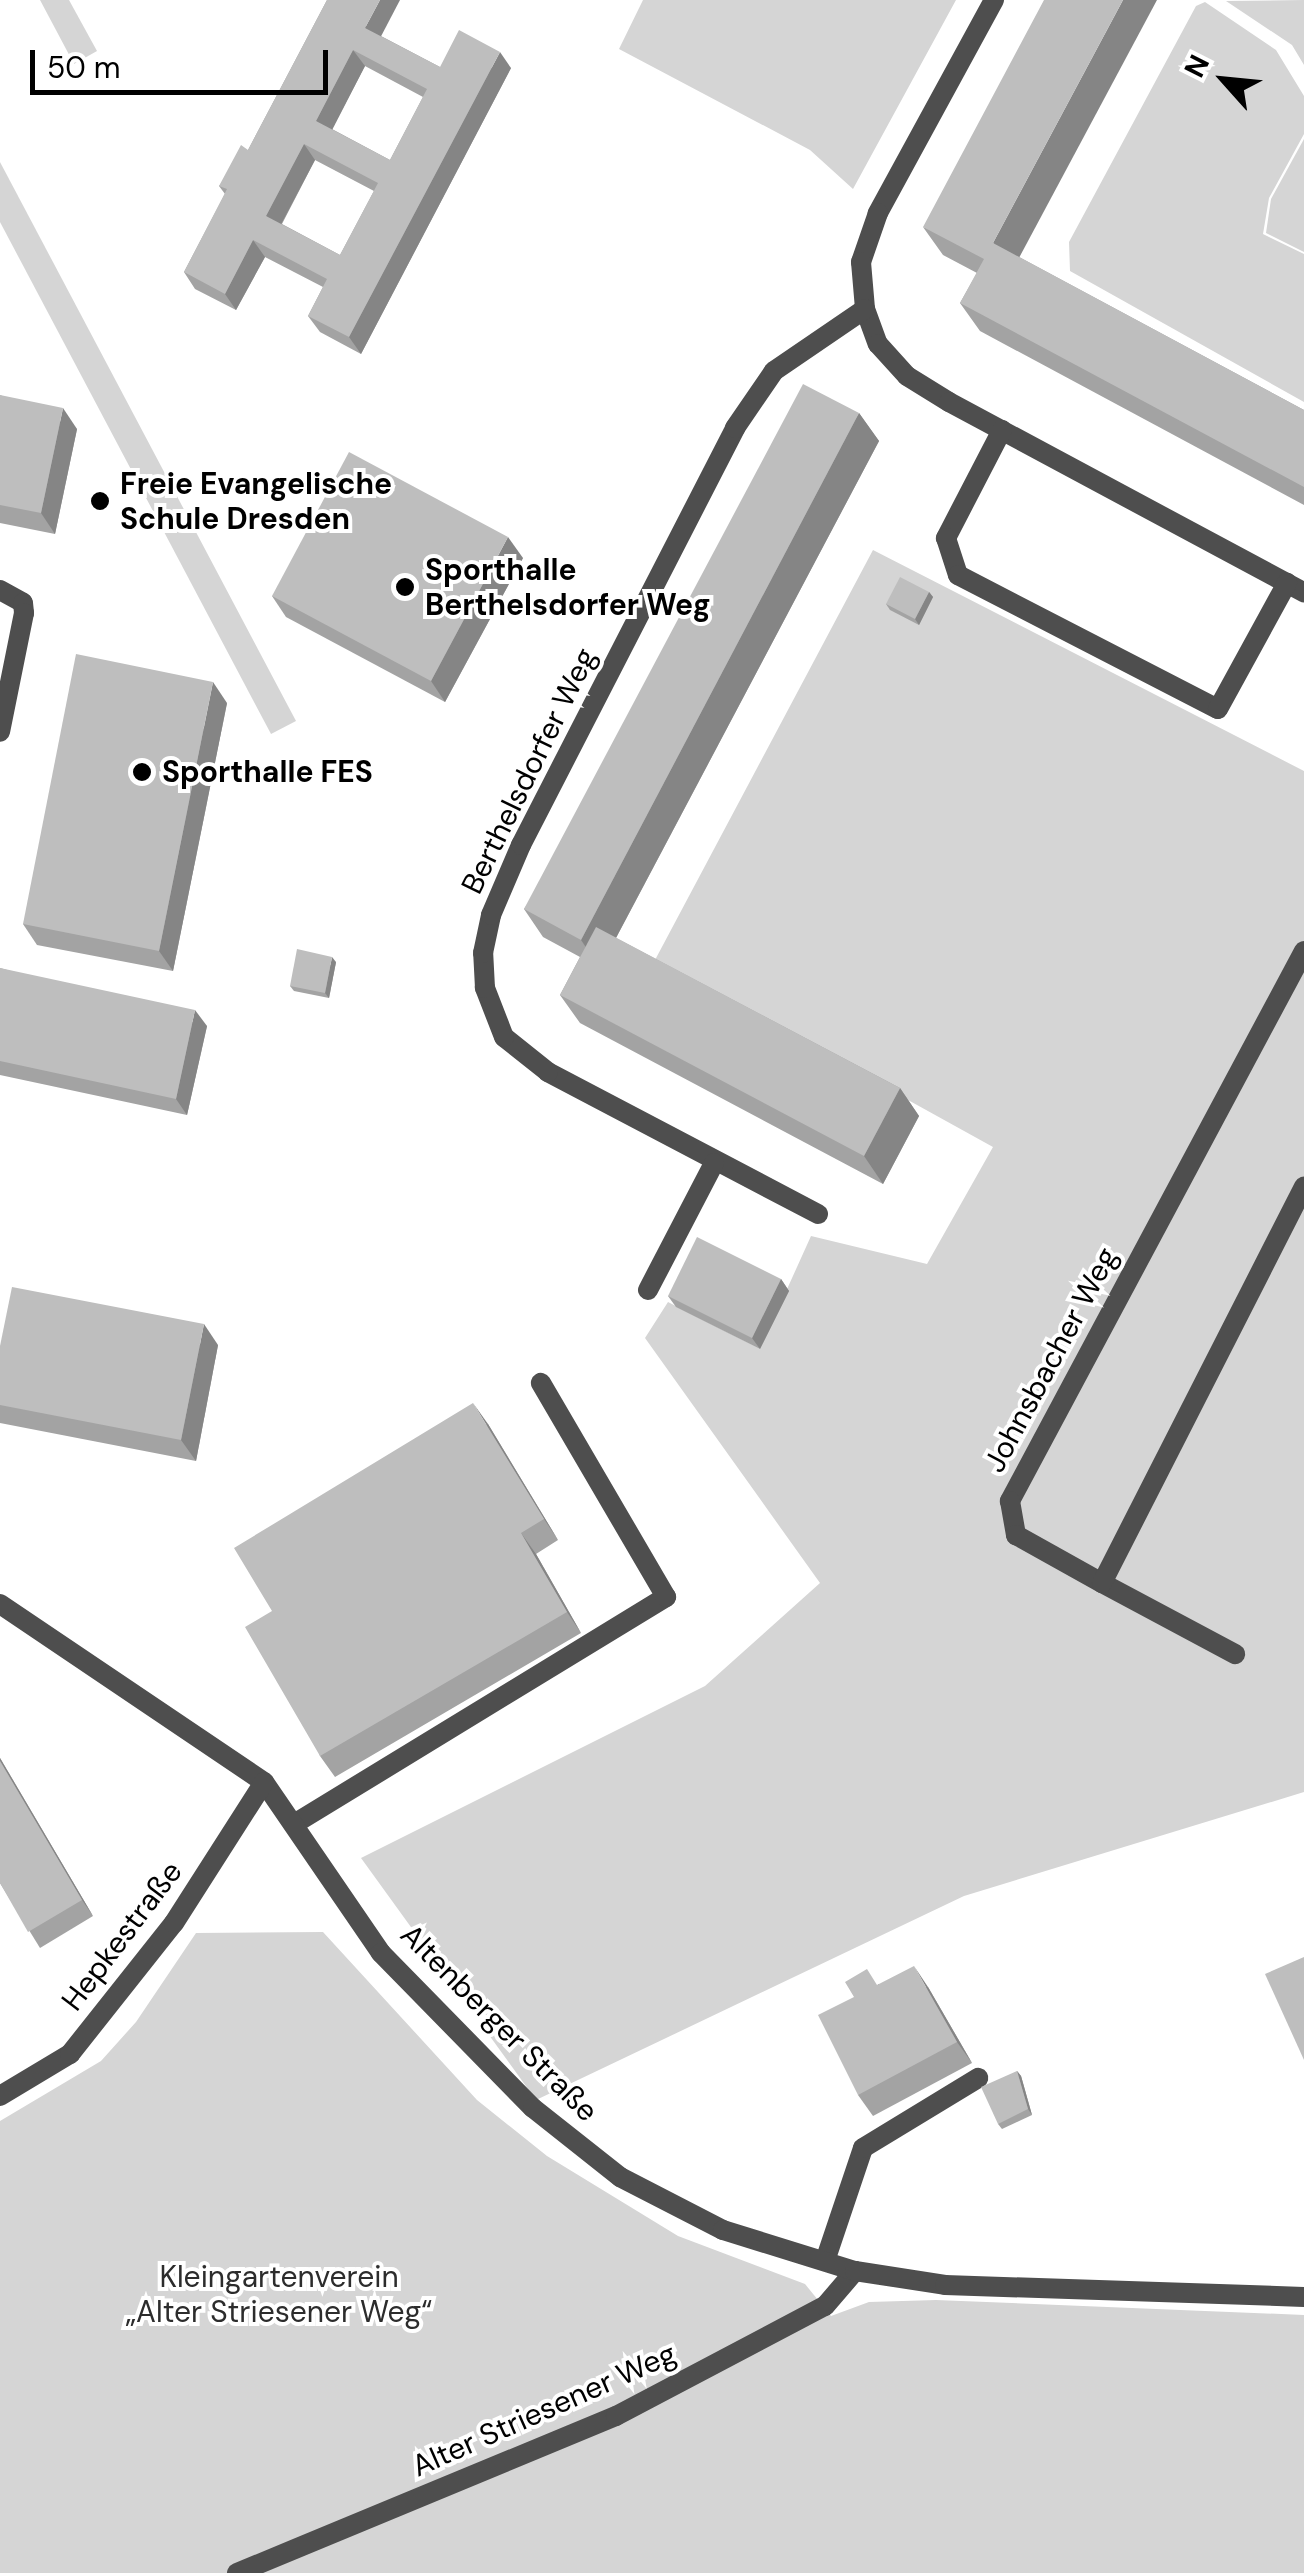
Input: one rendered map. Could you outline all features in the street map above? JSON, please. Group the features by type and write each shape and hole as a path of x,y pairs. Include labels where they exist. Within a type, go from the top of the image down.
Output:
{"street":[{"path":"994,0 876,217 860,262 865,309 878,344 906,376 1295,587 1218,710 958,574 946,538 1002,430"},
{"name":"Berthelsdorfer Weg","path":"818,1214 714,1163 548,1072 504,1037 485,988 483,953 491,915 520,845 735,428 774,370 865,309"},
{"path":"0,590 23,603 24,613 0,732"},
{"name":"Johnsbacher Weg","path":"1102,1582 1016,1534 1010,1501 1304,951"},
{"path":"648,1290 714,1163"},
{"path":"1235,1654 1102,1582 1304,1187"},
{"path":"294,1824 666,1598 540,1383"},
{"name":"Altenberger Straße","path":"0,1604 264,1782 381,1953 533,2108 637,2186 723,2230 855,2271 945,2285 1304,2297"},
{"name":"Hepkestraße","path":"0,2096 70,2054 174,1924 264,1782"},
{"path":"825,2262 863,2148 978,2078"},
{"name":"Alter Striesener Weg","path":"237,2573 616,2416 825,2306 855,2271"}],"green space":[{"path":"40,0 69,0 97,51 74,64"},
{"path":"643,0 956,0 853,189 810,150 619,49"},
{"path":"1304,0 1304,65 1292,45 1226,1"},
{"path":"1205,2 1276,50 1304,96 1304,134 1269,198 1263,234 1304,254 1304,402 1070,271 1069,242 1196,6"},
{"path":"1304,139 1304,252 1266,233 1271,199"},
{"path":"0,162 296,721 271,734 0,222"},
{"path":"873,550 1304,771 1304,1792 964,1896 536,2100 361,1858 705,1686 820,1583 645,1338 668,1302 760,1349 811,1236 927,1264 993,1147 655,960"},
{"name":"Kleingartenverein „Alter Striesener Weg“","path":"323,1932 477,2100 547,2156 678,2236 805,2284 831,2316 869,2302 936,2300 1304,2315 1304,2573 0,2573 0,2121 101,2061 136,2022 196,1933"}],"building":[{"path":"327,0 380,0 365,28 440,67 459,30 500,52 349,337 308,316 327,279 253,240 225,294 184,272 227,189 219,186 241,145 248,150","holes":["353,50 427,89 390,160 316,121","304,144 378,183 340,255 266,216"]},
{"path":"1044,0 1123,0 993,243 1304,410 1304,487 960,303 984,259 923,227"},
{"path":"803,384 859,413 581,940 524,909"},
{"path":"0,395 63,408 41,513 0,505"},
{"name":"Sporthalle Berthelsdorfer Weg","path":"349,452 508,537 431,681 272,596"},
{"path":"900,577 929,592 915,619 886,604"},
{"name":"Sporthalle FES","path":"76,654 213,682 159,951 23,924"},
{"path":"596,927 900,1088 864,1156 560,995"},
{"path":"297,949 332,957 325,993 290,986"},
{"path":"0,968 195,1010 176,1099 0,1061"},
{"path":"697,1237 781,1279 752,1338 668,1296"},
{"path":"12,1287 204,1324 181,1440 0,1405 0,1346"},
{"path":"473,1403 544,1519 521,1533 567,1612 320,1756 245,1627 272,1611 234,1548"},
{"path":"0,1761 82,1900 28,1932 0,1883"},
{"path":"1304,1957 1304,2060 1265,1974"},
{"path":"914,1966 957,2042 858,2095 818,2015 854,1997 845,1982 867,1969 877,1985"},
{"path":"1017,2071 1028,2109 998,2124 981,2087"}],"place":[{"name":"Freie Evangelische Schule Dresden","path":"100,501"},
{"name":"Sporthalle Berthelsdorfer Weg","path":"405,587"},
{"name":"Sporthalle FES","path":"142,772"}]}
